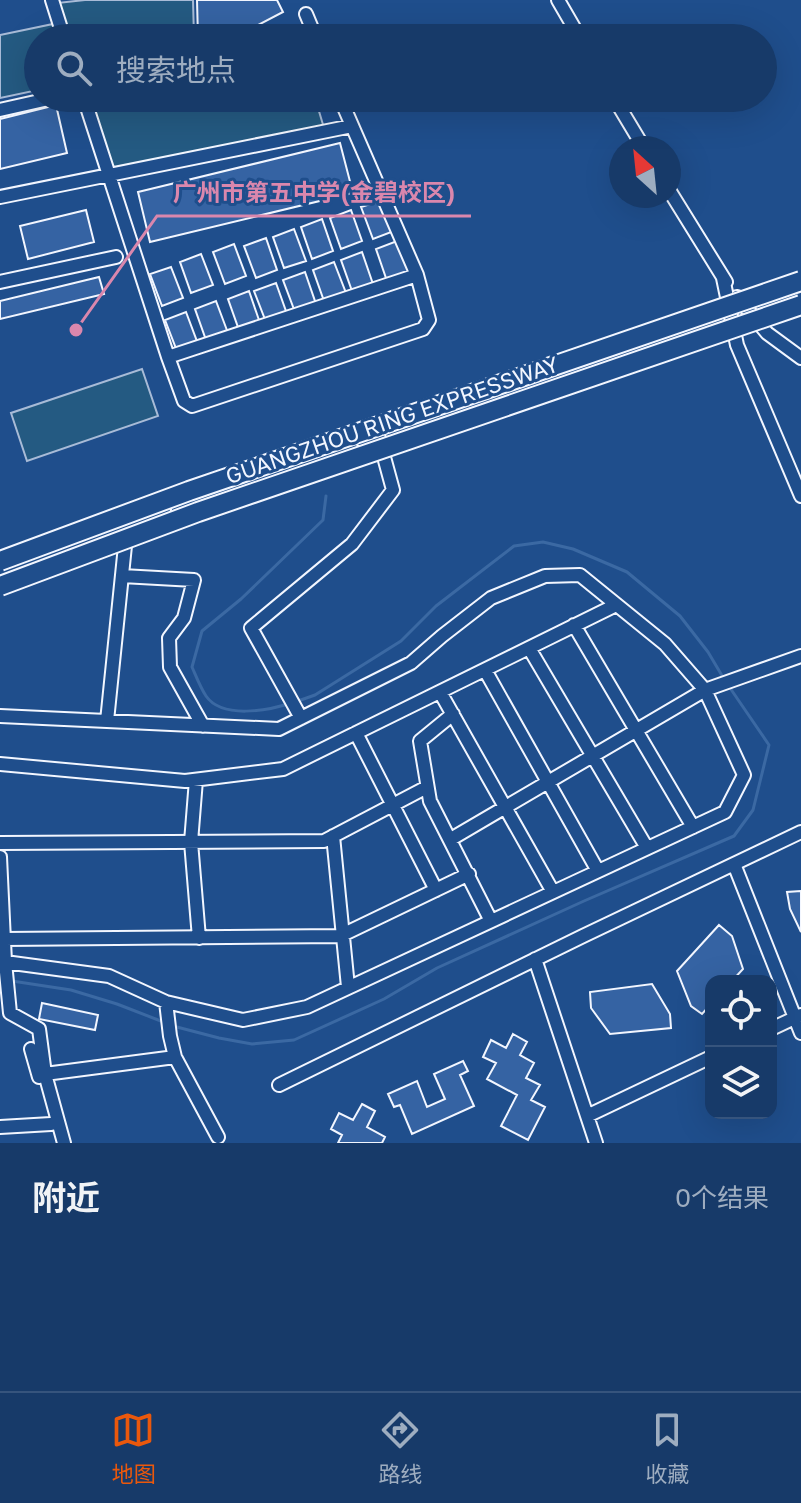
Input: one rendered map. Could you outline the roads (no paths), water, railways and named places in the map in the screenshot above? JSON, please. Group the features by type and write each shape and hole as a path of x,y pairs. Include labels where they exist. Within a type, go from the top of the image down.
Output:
{"highway":[{"name":"GUANGZHOU RING EXPRESSWAY","path":"0,561 204,486 801,281"},
{"name":"GUANGZHOU RING EXPRESSWAY","path":"0,586 198,512 801,305"}],"street":[{"path":"52,0 60,24"},
{"path":"558,0 572,24"},
{"path":"306,14 310,24"},
{"path":"0,110 24,105"},
{"path":"88,112 168,357 184,401 192,406 423,329 429,320 417,275 346,112"},
{"path":"622,112 637,136"},
{"path":"0,197 352,126"},
{"path":"680,208 723,278 767,333 801,358"},
{"path":"0,282 116,257"},
{"path":"168,357 417,275"},
{"path":"723,278 737,345 801,496"},
{"path":"0,576 188,500 378,435 393,490 352,544 251,628 295,708"},
{"path":"107,721 127,524"},
{"path":"0,716 279,729 295,708 411,663 491,598 545,576 580,575 665,644 707,689 744,775 725,812 307,1007 243,1020 166,1008 109,976 3,956"},
{"path":"122,576 194,580 184,618 169,638 170,667 203,726"},
{"path":"0,764 185,781 283,769 616,605"},
{"path":"574,625 693,827"},
{"path":"529,648 647,848"},
{"path":"451,839 707,689 801,656"},
{"path":"485,670 598,871"},
{"path":"440,692 553,892"},
{"path":"453,714 420,741 427,787 430,801 491,921"},
{"path":"356,733 436,890"},
{"path":"196,780 191,842 199,938"},
{"path":"0,843 324,841 427,787"},
{"path":"279,1085 801,832"},
{"path":"333,836 348,987"},
{"path":"0,857 3,956 10,1013 39,1029 45,1074 64,1143"},
{"path":"734,864 798,1016 801,1033"},
{"path":"4,939 343,935 469,874"},
{"path":"535,959 596,1143"},
{"path":"166,1008 175,1057 218,1137"},
{"path":"777,1026 798,1016"},
{"path":"31,1049 55,1143"},
{"path":"45,1074 175,1057"},
{"path":"587,1116 705,1060"},
{"path":"0,1127 51,1124"}],"waterway":[{"path":"291,703 246,711 223,708 206,696 192,667 202,631 241,599 323,520 326,496"},
{"path":"298,701 315,695 401,641 436,606 514,546 543,542 573,549 627,572 680,616 724,679"},
{"path":"173,1026 252,1044 294,1040 384,999 437,968 734,836 753,810 769,745 728,685"},
{"path":"12,981 71,990 166,1023"}],"place":[{"name":"广州市第五中学(金碧校区)","path":"76,330"}]}
